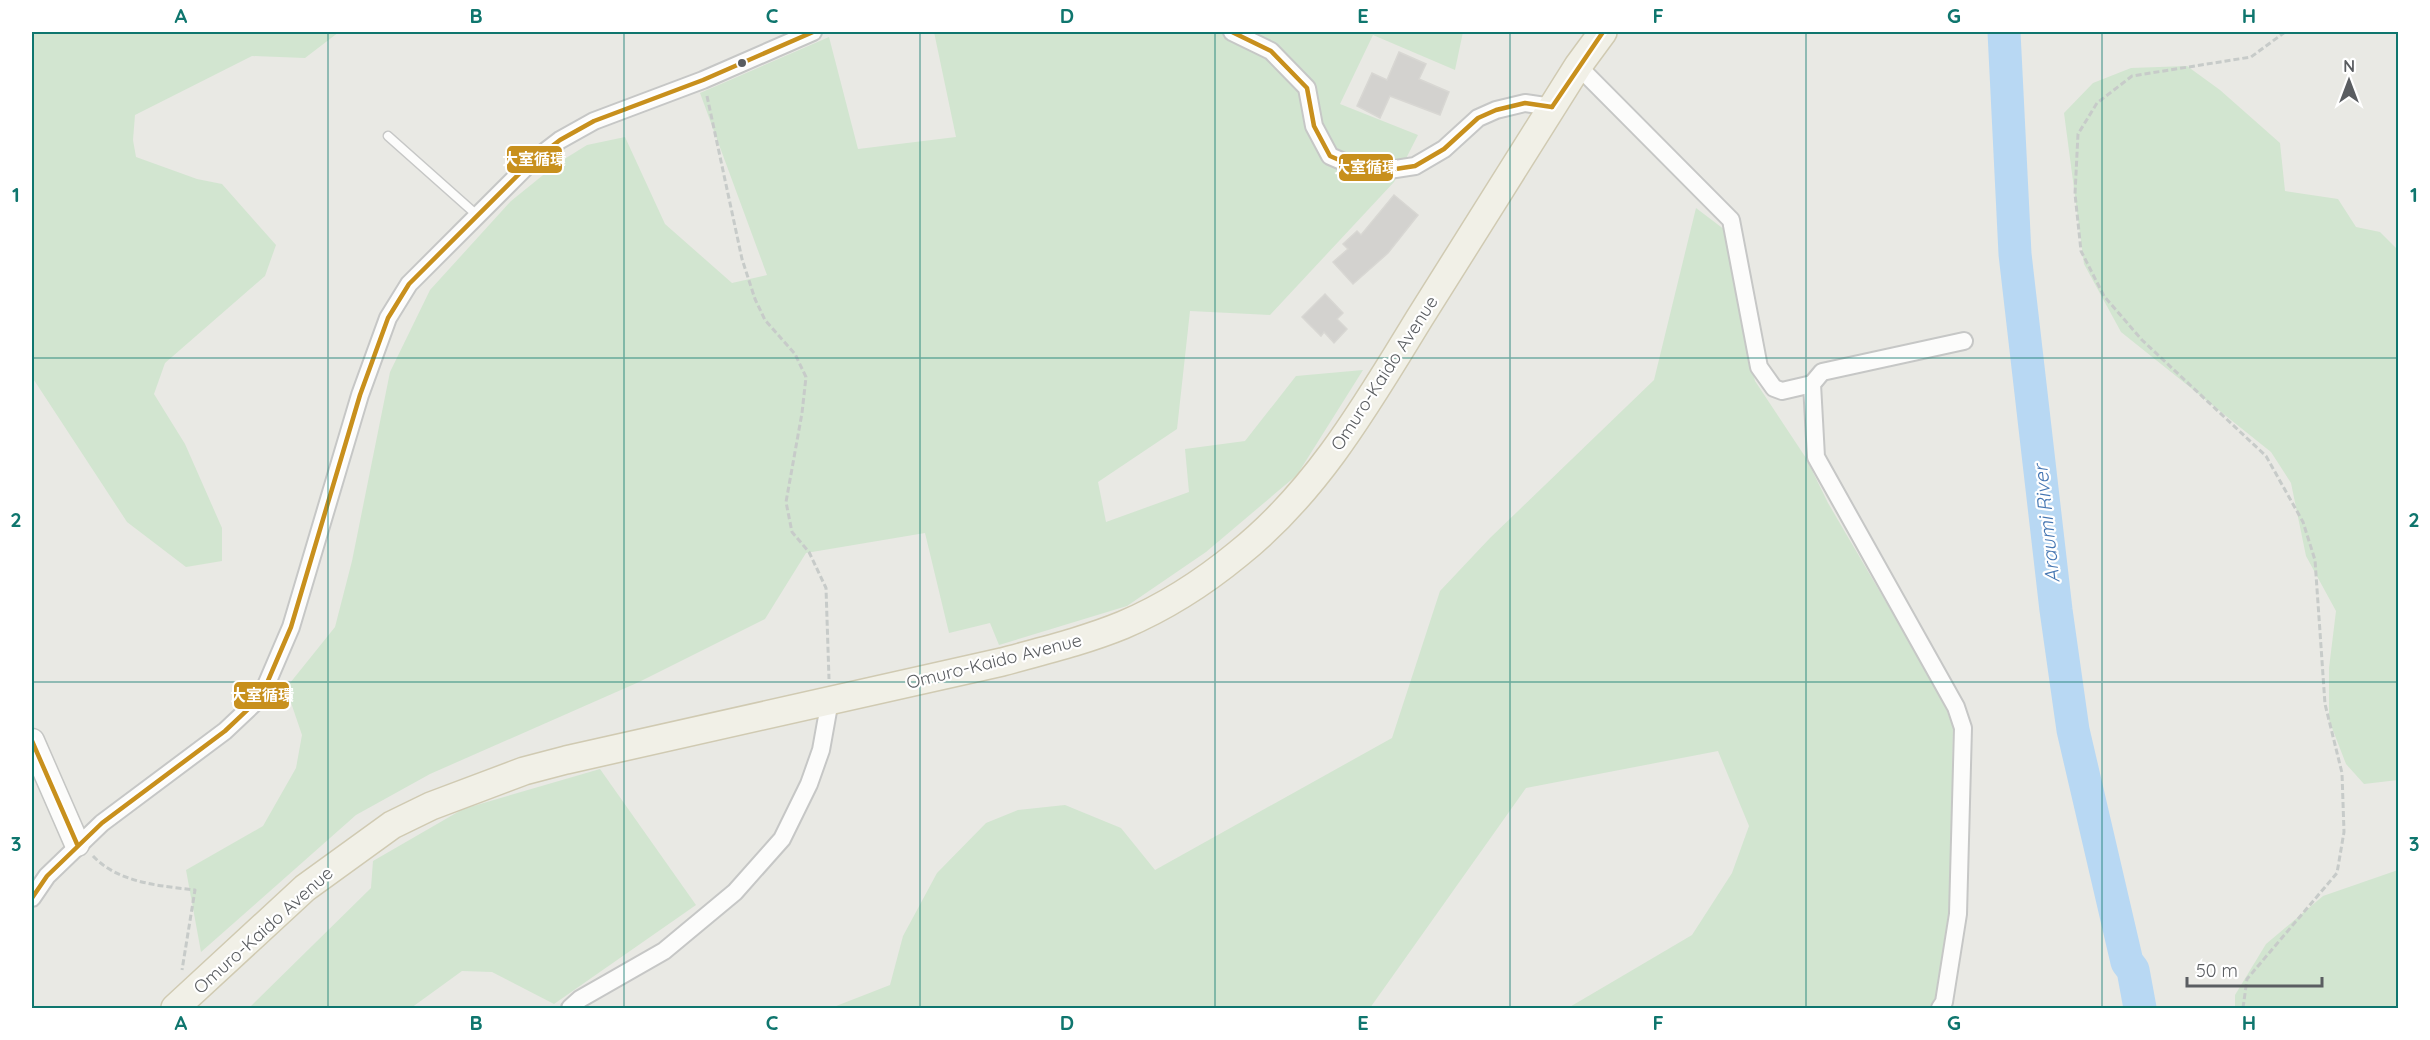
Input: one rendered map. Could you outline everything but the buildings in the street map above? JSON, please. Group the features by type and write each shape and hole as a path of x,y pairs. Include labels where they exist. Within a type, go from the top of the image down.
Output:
{"main road":[{"name":"Omuro-Kaido Avenue","path":"175,1008 305,888 392,825 431,806 524,771 830,700 1002,663 1114,628 1192,587 1237,555 1278,521 1339,445 1597,34"}],"street":[{"path":"32,898 77,844 128,801 225,731 261,697 291,627 360,395 388,318 409,284 530,163 560,140 594,121 703,80 813,32"},
{"path":"1232,32 1271,51 1307,88 1314,126 1330,156 1353,166 1389,171 1415,166 1444,149 1478,118 1496,110 1526,103 1552,107"},
{"path":"1578,66 1731,220 1759,367 1774,388 1782,391 1812,384 1822,372 1964,341"},
{"path":"1812,384 1816,457 1956,707 1963,728 1958,914 1944,1002 1940,1008"},
{"path":"570,1008 580,999 664,951 735,892 782,839 809,784 821,750 830,700"},
{"path":"32,741 77,844"}],"lane":[{"path":"388,136 478,216"}],"path":[{"path":"2242,1008 2247,979 2337,873 2344,832 2342,773 2325,704 2315,560 2303,522 2266,456 2142,340 2104,296 2081,251 2075,194 2078,134 2097,104 2132,76 2251,57 2285,32"},
{"path":"703,80 742,259 755,299 765,320 795,354 806,377 786,502 792,532 809,552 826,588 830,700"},
{"path":"77,844 88,849 110,870 139,881 195,890 181,977"}],"green space":[{"path":"32,32 339,32 305,58 252,56 135,115 133,140 136,157 197,179 222,184 276,245 265,276 165,363 154,394 185,444 222,528 222,561 186,567 127,522 32,377"},
{"path":"934,32 1463,32 1455,70 1373,35 1340,104 1418,135 1394,182 1270,315 1190,311 1177,429 1098,482 1106,522 1189,492 1185,449 1245,441 1296,376 1363,370 1297,475 1206,552 1127,606 999,645 990,623 949,633 925,533 806,553 765,619 639,682 430,774 356,815 201,952 186,870 263,826 296,768 302,735 286,688 335,627 352,561 390,372 430,290 511,201 558,163 587,145 625,137 665,224 732,283 767,275 700,93 829,37 858,149 956,137"},
{"path":"2187,66 2220,90 2280,143 2285,191 2338,199 2356,227 2380,232 2398,250 2398,780 2364,784 2346,764 2329,720 2329,668 2336,611 2306,556 2291,483 2271,452 2121,332 2084,264 2064,113 2093,83 2131,68"},
{"path":"1696,208 1725,230 1755,381 1806,458 1828,503 1941,696 1953,727 1950,903 1936,997 1929,1008 1568,1008 1692,935 1732,873 1749,826 1718,751 1526,788 1370,1008 831,1008 890,985 903,936 937,873 986,823 1018,810 1065,805 1121,828 1155,870 1392,738 1440,591 1490,538 1654,380"},
{"path":"600,769 696,905 554,1004 492,972 462,971 411,1008 249,1008 371,888 373,861 463,809"},
{"path":"2398,870 2398,1008 2235,1008 2235,995 2266,944 2323,896"}],"waterway":[{"name":"Araumi River","path":"2004,32 2015,254 2056,610 2073,730 2127,962 2133,970 2140,1008"}],"transit line":[{"name":"大室循環","path":"32,898 47,876 102,823 225,731 261,697 291,627 360,395 388,318 409,284 530,163 560,140 594,121 703,80 813,32"},
{"name":"大室循環","path":"1232,32 1271,51 1307,88 1314,126 1330,156 1353,166 1389,170 1415,166 1444,149 1478,118 1496,110 1525,103 1552,107"},
{"name":"大室循環","path":"1552,107 1603,32"},
{"name":"大室循環","path":"32,741 77,844"}]}
